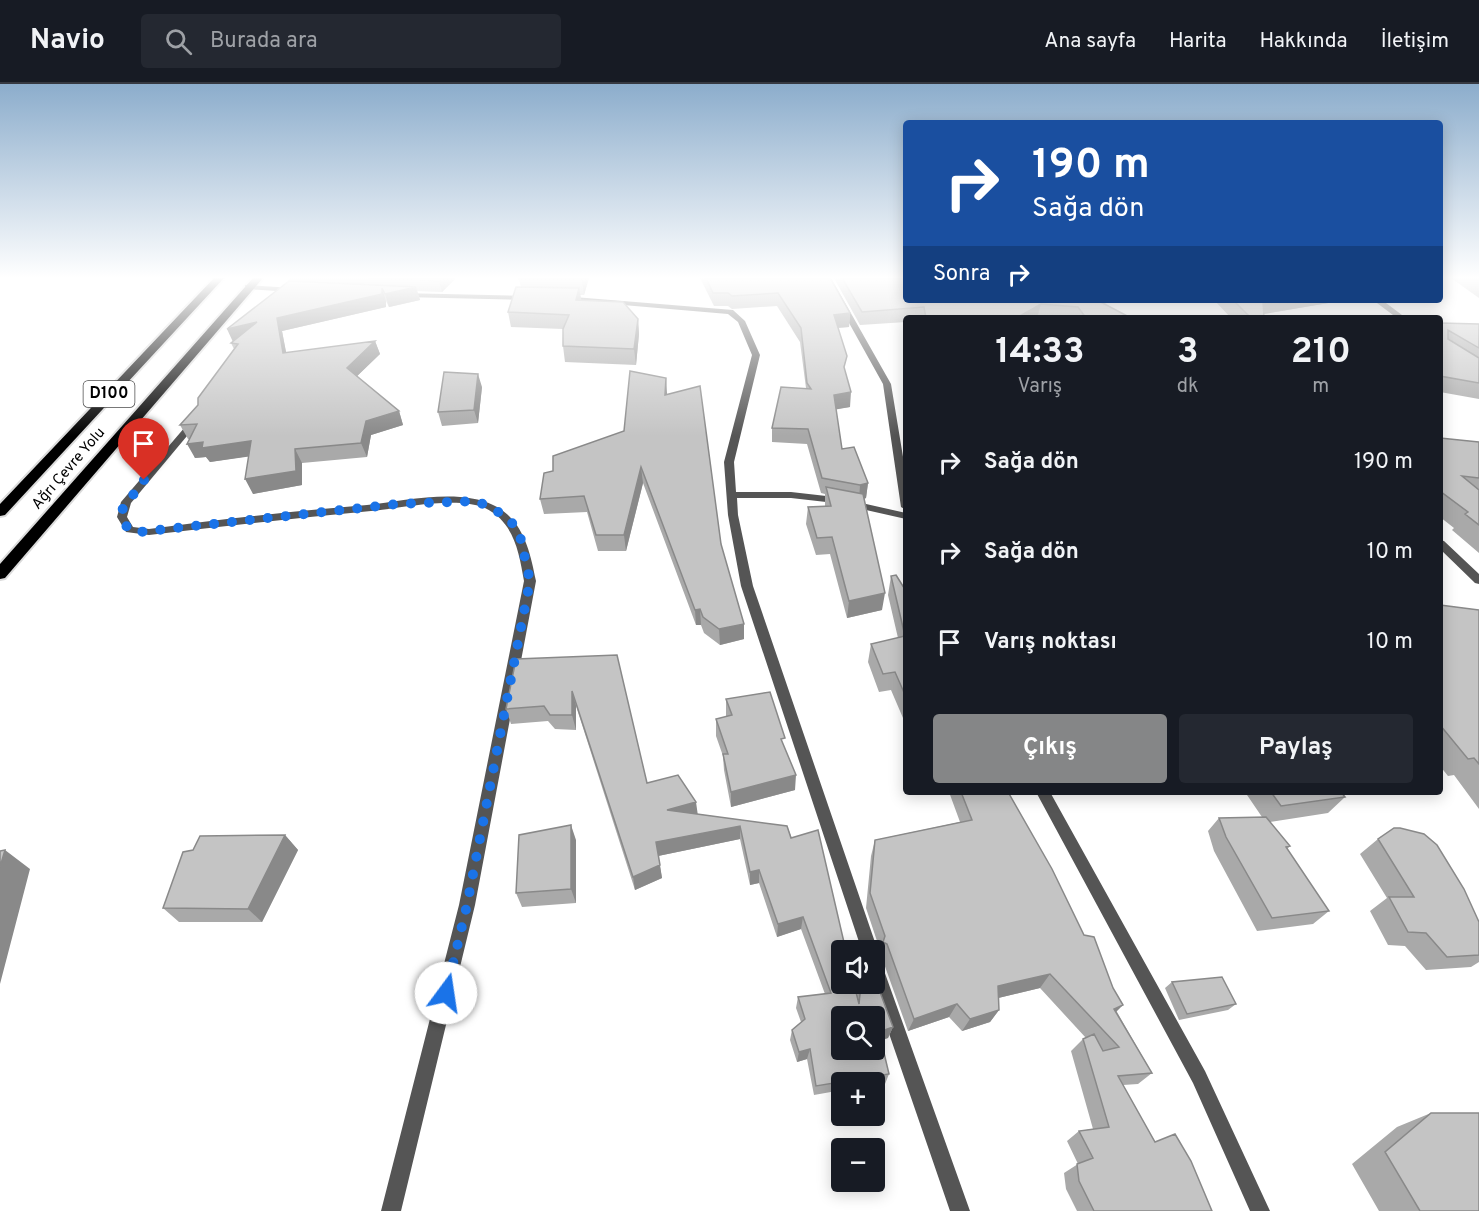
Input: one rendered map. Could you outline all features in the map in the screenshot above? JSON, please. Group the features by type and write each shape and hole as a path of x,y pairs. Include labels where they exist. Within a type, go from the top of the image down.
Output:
{"highway":[{"name":"Ağrı Çevre Yolu","path":"0,512 170,331"},
{"name":"Ağrı Çevre Yolu","path":"0,574 210,331"}],"street":[{"path":"745,331 756,355 729,462 731,495 747,586 866,940"},
{"path":"857,331 887,384 903,488"},
{"path":"201,415 126,502 122,517 130,530 149,532 420,502 477,501 500,513 512,523 524,550 530,581 470,894 391,1211"},
{"path":"731,495 791,495 835,500 903,515"},
{"path":"1443,546 1479,580"},
{"path":"1045,795 1199,1077 1260,1211"},
{"path":"884,994 960,1211"}],"building":[{"path":"246,331 279,331 283,353 375,341 347,368 399,411 366,421 361,443 295,449 296,471 245,479 251,441 202,448 203,442 187,444 197,424 180,425 198,405 198,398 238,344 231,343"},
{"path":"563,331 636,331 634,349 563,346"},
{"path":"801,331 839,331 847,356 844,367 851,392 834,395 842,449 854,447 868,483 860,485 822,478 808,429 772,428 781,387 811,389 807,383"},
{"path":"1443,331 1448,331 1448,339 1479,358 1479,383 1443,377"},
{"path":"1449,331 1479,331 1479,348"},
{"path":"630,371 666,378 665,395 700,386 721,544 744,624 719,629 703,617 700,609 695,610 641,467 624,535 596,535 584,496 540,499 544,473 553,471 553,456 624,431"},
{"path":"444,372 478,374 474,410 438,412"},
{"path":"1443,438 1479,442 1479,478 1462,476 1479,490 1479,525 1465,514 1468,512 1443,493"},
{"path":"826,487 863,494 885,593 849,601 832,537 817,538 808,507 831,506"},
{"path":"896,575 903,586 903,627 891,576"},
{"path":"1443,605 1479,610 1479,764 1474,758 1468,759 1443,729"},
{"path":"903,636 903,690 895,672 883,674 871,644"},
{"path":"617,655 647,783 678,775 696,802 667,810 787,826 791,838 818,830 843,940 831,940 831,993 803,917 778,924 759,870 750,872 740,826 656,842 660,865 633,877 572,691 572,715 550,715 544,706 506,709 516,659"},
{"path":"770,692 785,738 781,739 796,775 731,792 723,754 728,754 716,719 732,715 726,699"},
{"path":"962,795 1010,795 1052,869 1084,935 1094,937 1113,988 1123,1005 1114,1009 1152,1073 1118,1076 1155,1142 1175,1134 1191,1161 1212,1211 1094,1211 1079,1181 1077,1164 1093,1158 1079,1131 1109,1127 1083,1039 1094,1034 1103,1051 1119,1047 1050,974 998,986 999,1010 970,1019 957,1004 914,1019 884,940 885,936 870,893 875,840 972,820"},
{"path":"1273,795 1343,795 1345,797 1281,806"},
{"path":"1266,817 1290,846 1286,847 1329,911 1272,918 1226,837 1219,818"},
{"path":"571,825 571,889 516,893 519,835"},
{"path":"1394,828 1424,834 1437,845 1464,889 1479,922 1479,955 1447,957 1426,933 1408,932 1389,897 1414,897 1378,839"},
{"path":"285,835 248,909 163,908 183,852 193,850 200,836"},
{"path":"5,850 0,867 0,851"},
{"path":"1222,977 1236,1004 1187,1014 1172,982"},
{"path":"831,993 856,994 859,1004 860,994 881,994 893,1027 885,1030 885,1006 831,1006 831,1060 885,1060 885,1057 889,1074 885,1075 885,1072 831,1072 831,1084 816,1086 810,1049 799,1052 792,1030 805,1019 798,997"},
{"path":"1431,1113 1479,1113 1479,1211 1420,1211 1385,1152"}],"route":[{"path":"144,480 122,510 122,517 127,528 139,532 398,504 477,501 500,513 512,523 520,536 530,581 467,905 446,993"}]}
